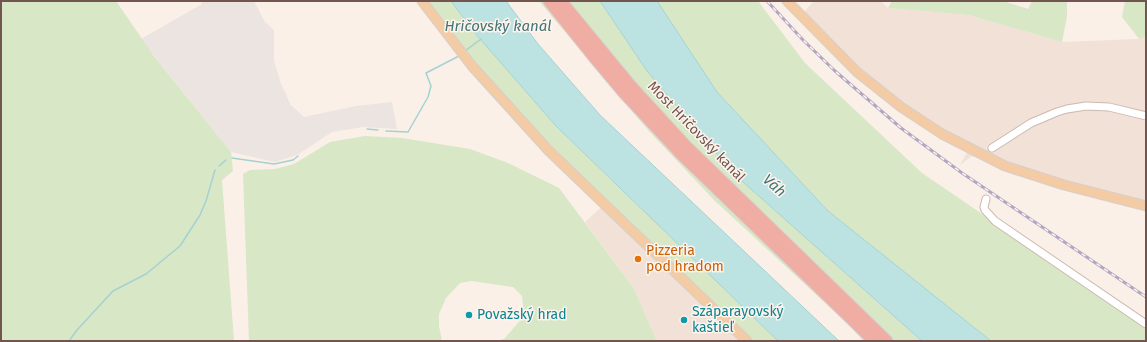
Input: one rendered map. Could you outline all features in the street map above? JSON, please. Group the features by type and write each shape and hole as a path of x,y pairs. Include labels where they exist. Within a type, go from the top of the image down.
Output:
{"highway":[{"name":"Most Hričovský kanál","path":"549,1 588,51 624,93 676,149 874,341"},
{"name":"Most Hričovský kanál","path":"561,1 631,86 686,146 887,341"}],"main road":[{"path":"422,1 472,66 549,151 743,340"},
{"path":"787,1 857,72 901,107 942,134 1005,166 1064,185 1146,206"}],"street":[{"path":"992,148 1031,123 1067,109 1086,106 1109,107 1146,116"},
{"path":"986,198 984,207 985,210 994,221 1057,262 1146,324"}],"shaded area":[{"path":"201,1 254,1 265,22 274,30 274,61 281,84 291,105 304,117 356,106 392,102 397,129 363,127 332,132 297,155 275,162 231,152 141,39 202,4"},
{"path":"814,1 881,1 888,8 968,15 1062,42 1138,39 1146,37 1146,201 972,156 960,165 971,145 923,117 883,88 857,65 804,12"},
{"path":"607,202 743,341 657,341 633,287 585,222"}],"green space":[{"path":"1,1 116,1 154,56 231,152 233,171 222,180 234,341 1,341"},
{"path":"427,1 451,1 474,32 556,126 778,341 743,341 514,108 457,42"},
{"path":"539,1 600,1 647,71 734,174 922,341 863,341 850,326 714,200 648,130"},
{"path":"657,1 758,1 805,63 922,173 1146,326 1146,341 991,341 828,211 717,92"},
{"path":"892,1 1003,1 1028,9 1032,1 1067,1 1067,16 1062,42 968,15 888,8"},
{"path":"1125,1 1146,1 1146,37 1139,39 1122,17"},
{"path":"365,136 402,138 470,149 508,163 559,188 633,287 657,341 499,341 505,338 524,316 522,296 513,287 471,281 460,283 446,298 439,314 439,326 442,341 249,341 243,174 250,170 275,169 294,164 330,142"}],"water":[{"name":"Hričovský kanál","path":"451,1 506,1 538,44 600,115 839,341 778,341 556,126 474,32"},
{"name":"Váh","path":"600,1 657,1 717,92 828,211 991,341 922,341 734,174 647,71"}],"waterway":[{"path":"465,51 481,39"},
{"path":"386,131 408,132 428,97 431,86 426,73 459,56"},
{"path":"367,129 378,130"},
{"path":"232,158 274,164 293,160 298,156"},
{"path":"219,166 226,160"},
{"path":"69,341 77,330 113,291 146,274 180,246 200,215 206,201 215,170"}],"railway":[{"path":"767,1 803,40 835,71 901,128 962,173 1146,297"}],"place":[{"name":"Pizzeria pod hradom","path":"638,259"},
{"name":"Považský hrad","path":"469,315"},
{"name":"Száparayovský kaštieľ","path":"684,320"}]}
